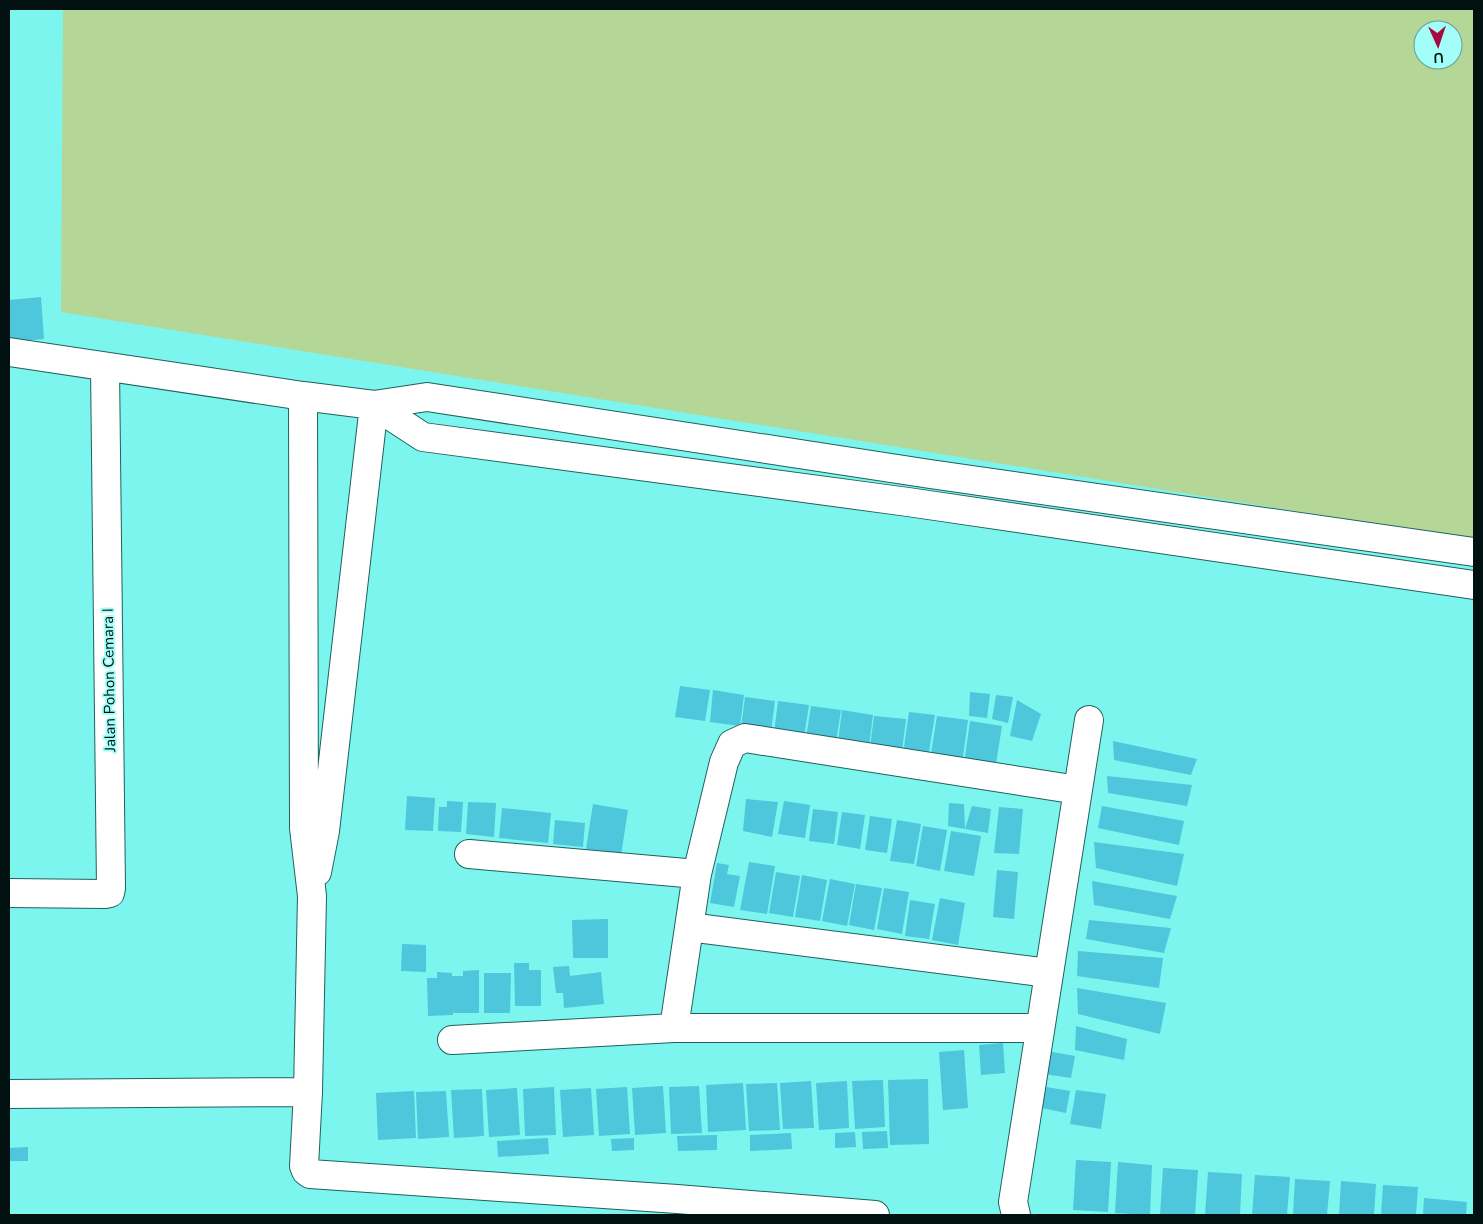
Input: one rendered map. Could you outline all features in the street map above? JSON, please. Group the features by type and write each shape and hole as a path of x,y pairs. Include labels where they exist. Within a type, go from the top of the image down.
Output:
{"street":[{"path":"9,352 374,405 427,397 930,474 1474,552"},
{"name":"Jalan Pohon Cemara I","path":"9,893 105,894 110,893 112,888 105,367"},
{"path":"303,396 304,828 312,896 308,1092 304,1166 306,1171 310,1174 676,1207 875,1215"},
{"path":"374,405 423,437 898,500 1474,585"},
{"path":"312,896 325,831 374,405"},
{"path":"1016,1215 1013,1202 1089,720"},
{"path":"674,1028 698,874 724,762 732,744 745,738 1078,790"},
{"path":"468,854 698,874"},
{"path":"689,927 1050,973"},
{"path":"452,1040 674,1028 1040,1028"},
{"path":"9,1094 308,1092"}],"green space":[{"path":"63,9 1474,9 1474,540 61,312"}],"building":[{"path":"41,297 44,339 9,342 9,300"},
{"path":"680,686 710,690 705,721 675,717"},
{"path":"713,690 744,695 740,726 710,722"},
{"path":"970,692 990,694 987,718 969,716"},
{"path":"996,695 1013,697 1008,723 992,719"},
{"path":"745,697 775,701 771,732 741,728"},
{"path":"1017,700 1041,714 1032,741 1010,736"},
{"path":"778,701 809,705 804,737 774,733"},
{"path":"811,706 841,710 836,742 806,738"},
{"path":"842,710 873,715 869,746 838,742"},
{"path":"909,712 935,715 928,758 903,754"},
{"path":"874,716 906,719 902,751 870,747"},
{"path":"937,716 968,720 962,764 930,760"},
{"path":"970,721 1002,726 995,770 964,765"},
{"path":"1113,741 1197,759 1191,775 1114,760"},
{"path":"1107,776 1192,785 1187,806 1108,793"},
{"path":"407,796 435,798 433,831 405,830"},
{"path":"746,799 778,802 772,837 743,831"},
{"path":"447,801 463,802 461,832 438,831 439,807 447,807"},
{"path":"784,801 810,805 805,838 778,834"},
{"path":"468,802 496,803 494,837 466,834"},
{"path":"949,803 964,804 965,829 948,826"},
{"path":"593,804 628,810 621,855 586,849"},
{"path":"972,806 991,809 988,833 965,829"},
{"path":"1102,806 1184,821 1179,845 1098,828"},
{"path":"999,807 1023,809 1019,854 994,853"},
{"path":"502,808 551,813 548,843 499,838"},
{"path":"813,809 838,812 834,844 809,841"},
{"path":"842,812 865,815 860,849 837,845"},
{"path":"870,816 892,819 887,853 865,850"},
{"path":"555,820 585,823 583,847 553,844"},
{"path":"897,820 921,824 914,864 890,861"},
{"path":"923,826 947,830 940,871 916,866"},
{"path":"951,831 981,836 974,876 944,871"},
{"path":"1094,842 1184,854 1177,886 1096,868"},
{"path":"749,862 775,866 767,914 740,910"},
{"path":"717,863 729,865 727,874 740,876 734,907 710,903"},
{"path":"997,870 1018,872 1014,919 993,917"},
{"path":"776,872 800,876 793,917 769,913"},
{"path":"802,875 827,880 820,921 795,917"},
{"path":"830,879 855,884 847,926 822,921"},
{"path":"1092,881 1177,896 1170,919 1094,905"},
{"path":"856,884 882,888 874,930 849,925"},
{"path":"884,888 909,892 902,934 877,929"},
{"path":"940,898 965,903 958,945 932,940"},
{"path":"910,900 935,904 929,939 905,936"},
{"path":"608,919 608,958 573,958 572,920"},
{"path":"1089,920 1171,928 1164,953 1086,939"},
{"path":"402,944 426,945 426,972 401,971"},
{"path":"1078,951 1163,958 1159,988 1077,976"},
{"path":"514,963 529,963 529,970 541,970 541,1006 515,1006"},
{"path":"569,966 570,976 601,972 604,1004 564,1008 563,993 556,993 553,967"},
{"path":"479,970 479,1013 453,1013 452,986 453,1015 428,1016 427,978 437,978 437,972 452,973 452,976 463,976 463,971"},
{"path":"484,973 511,973 510,1013 484,1013"},
{"path":"1077,988 1166,1003 1160,1034 1078,1014"},
{"path":"1076,1026 1127,1039 1124,1060 1075,1050"},
{"path":"1003,1043 1005,1073 981,1075 979,1045"},
{"path":"964,1050 968,1108 943,1110 939,1052"},
{"path":"1041,1050 1075,1056 1071,1078 1037,1073"},
{"path":"928,1079 929,1144 890,1145 888,1080"},
{"path":"883,1080 885,1127 855,1129 852,1081"},
{"path":"811,1081 814,1128 783,1129 780,1083"},
{"path":"847,1081 849,1128 819,1130 816,1083"},
{"path":"743,1083 746,1130 708,1132 706,1085"},
{"path":"777,1083 780,1130 749,1131 746,1084"},
{"path":"1035,1085 1070,1091 1066,1113 1032,1106"},
{"path":"663,1086 666,1133 635,1135 632,1088"},
{"path":"699,1086 702,1133 671,1134 669,1087"},
{"path":"554,1087 556,1135 525,1136 523,1089"},
{"path":"627,1087 630,1134 599,1136 596,1089"},
{"path":"517,1088 520,1135 489,1137 486,1090"},
{"path":"591,1088 594,1135 563,1137 560,1090"},
{"path":"482,1089 484,1136 454,1138 451,1090"},
{"path":"1076,1090 1106,1094 1101,1129 1070,1124"},
{"path":"414,1091 416,1138 378,1140 376,1093"},
{"path":"446,1091 449,1137 418,1139 416,1092"},
{"path":"887,1131 888,1148 863,1149 862,1132"},
{"path":"855,1132 856,1147 835,1148 835,1133"},
{"path":"791,1133 792,1149 750,1151 750,1135"},
{"path":"717,1135 717,1150 678,1151 677,1136"},
{"path":"548,1138 549,1154 498,1157 497,1141"},
{"path":"634,1138 634,1150 612,1151 611,1139"},
{"path":"28,1147 28,1161 9,1161 9,1148"},
{"path":"1076,1160 1111,1162 1108,1212 1073,1210"},
{"path":"1118,1162 1152,1165 1150,1215 1115,1213"},
{"path":"1163,1168 1198,1170 1195,1215 1160,1215"},
{"path":"1208,1172 1242,1174 1240,1215 1205,1215"},
{"path":"1255,1175 1290,1177 1287,1215 1252,1215"},
{"path":"1295,1179 1330,1181 1327,1215 1293,1215"},
{"path":"1341,1181 1376,1184 1374,1215 1339,1215"},
{"path":"1383,1185 1418,1187 1416,1215 1381,1215"},
{"path":"1424,1198 1467,1202 1466,1215 1423,1215"}]}
